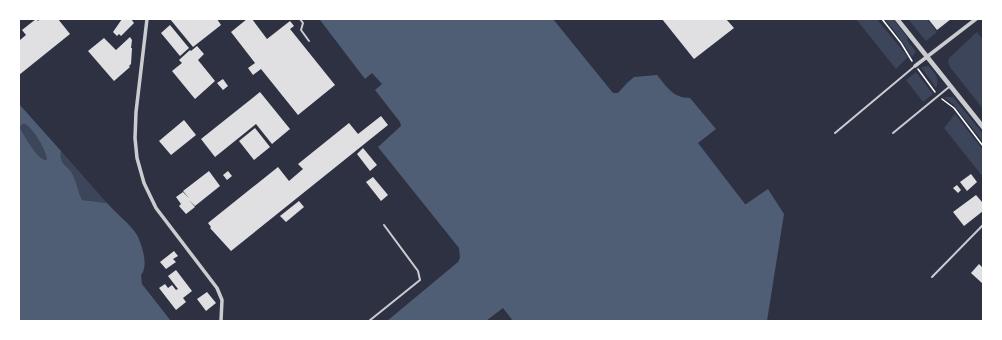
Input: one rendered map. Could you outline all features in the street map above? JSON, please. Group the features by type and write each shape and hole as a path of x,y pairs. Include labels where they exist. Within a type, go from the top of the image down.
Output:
{"street":[{"path":"147,19 134,138 137,158 144,183 156,208 217,288 222,300 221,321"},
{"path":"897,19 983,127"},
{"path":"915,66 928,58 976,19"}],"lane":[{"path":"300,19 303,24 301,30 309,41"},
{"path":"835,133 915,66"},
{"path":"893,133 950,86"},
{"path":"369,321 420,280 418,271 384,225"},
{"path":"932,277 983,225"}],"path":[{"path":"882,19 901,43 915,66 939,96 954,108 983,146"}],"shaded area":[{"path":"553,19 613,93 618,93 634,77 657,75 667,88 675,94 684,98 690,98 716,129 698,143 745,204 768,189 784,214 767,321 513,321 503,308 486,321 387,321 458,262 460,258 459,248 378,147 401,126 400,122 375,90 382,84 372,73 365,79 320,20"},
{"path":"856,19 877,19 908,57 896,69"},
{"path":"885,19 893,19 908,38 907,40 916,52 912,57 904,44"},
{"path":"908,19 927,19 937,32 926,41"},
{"path":"977,32 983,40 983,109 950,67 948,62 949,58"},
{"path":"929,66 937,79 936,88 921,67"},
{"path":"916,72 933,94 923,102 906,80"},
{"path":"944,97 953,97 983,134 983,142 954,105"},
{"path":"19,104 61,151 61,160 71,171 82,200 107,203 137,235 143,250 145,261 141,275 142,284 171,321 19,321","holes":["22,124 25,124 32,130 39,140 47,159 45,160 38,155 27,140 20,127"]},
{"path":"955,114 983,150 983,177 944,128"},
{"path":"22,124 28,126 35,134 47,159 45,160 38,155 31,146 20,127"},
{"path":"61,151 107,203 82,200 71,171 61,160"}],"building":[{"path":"36,19 38,21 40,19 58,19 70,34 19,75 19,39 20,40 26,35 22,30"},
{"path":"122,19 131,19 134,23 121,36 119,34 117,36 113,32"},
{"path":"170,19 217,19 221,25 193,47"},
{"path":"247,19 252,19 267,39 290,21 294,26 290,29 335,85 298,115 261,69 253,75 248,68 255,63 231,32"},
{"path":"662,19 726,19 734,28 694,59"},
{"path":"951,19 937,30 929,20"},
{"path":"170,25 189,48 180,56 161,33"},
{"path":"130,37 132,40 132,48 130,67 114,81 88,51 104,38 116,50"},
{"path":"197,46 204,54 198,60 215,81 195,99 172,71 182,63 179,60"},
{"path":"223,79 228,86 223,90 217,83"},
{"path":"260,92 290,129 272,144 256,124 215,157 201,139"},
{"path":"381,116 388,125 231,251 210,228 211,227 208,223 278,167 289,181 303,169 298,164 349,123 358,134"},
{"path":"184,120 196,135 171,155 159,141"},
{"path":"255,128 270,147 254,160 239,141"},
{"path":"363,148 377,165 370,171 357,154"},
{"path":"209,171 220,186 195,206 189,200 195,207 186,214 179,206 181,204 176,197 183,192 189,198 183,191"},
{"path":"228,171 232,176 227,180 223,175"},
{"path":"971,174 977,182 967,191 960,182"},
{"path":"373,177 388,195 381,201 366,182"},
{"path":"957,185 961,190 958,193 953,188"},
{"path":"976,195 982,202 983,211 964,226 953,212"},
{"path":"299,201 304,207 286,222 280,216"},
{"path":"174,251 178,256 173,259 176,262 166,269 160,262"},
{"path":"979,264 983,268 983,284 971,273"},
{"path":"176,270 192,291 183,298 186,302 176,310 159,288 165,284 168,288 172,285 176,290 178,289 168,276"},
{"path":"207,292 216,303 206,311 197,299"}]}
